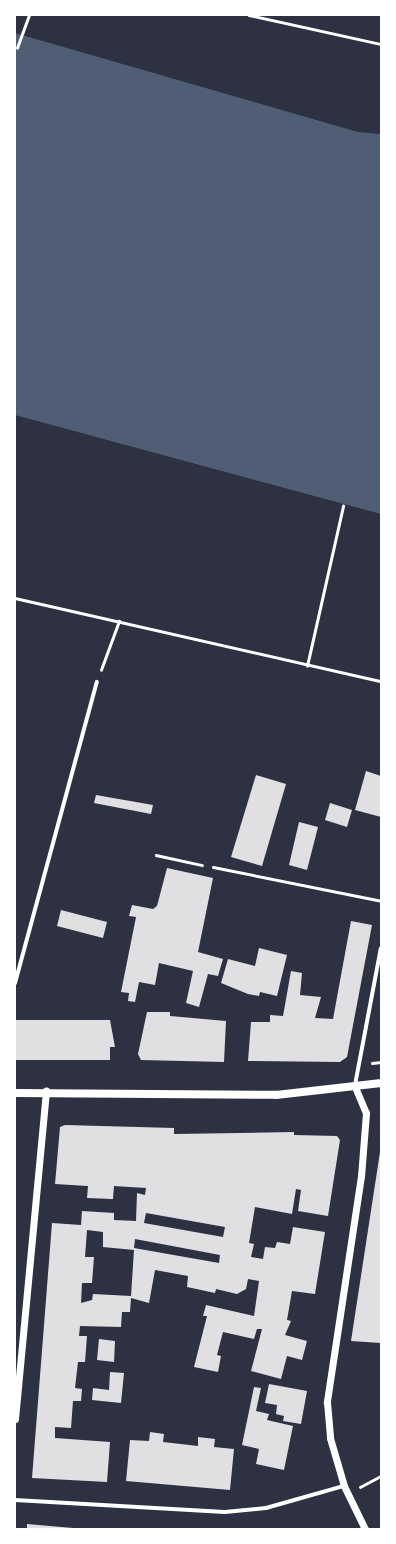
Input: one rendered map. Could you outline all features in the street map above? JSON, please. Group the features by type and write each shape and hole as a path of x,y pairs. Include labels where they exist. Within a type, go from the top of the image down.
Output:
{"main road":[{"path":"15,1093 46,1090 276,1095 381,1083"}],"street":[{"path":"15,983 97,682"},
{"path":"365,1529 344,1486 330,1438 327,1402 361,1176 366,1113 355,1087 381,948"},
{"path":"15,1419 46,1090"},
{"path":"15,1500 225,1512 266,1508 344,1486"}],"lane":[{"path":"212,867 381,901"}],"path":[{"path":"17,48 29,15"},
{"path":"249,15 381,44"},
{"path":"307,666 343,506"},
{"path":"15,598 307,666 381,681"},
{"path":"97,682 119,621"},
{"path":"156,855 212,867"},
{"path":"348,1493 381,1476"}],"water":[{"path":"15,33 358,132 381,134 381,514 15,415"}],"building":[{"path":"366,771 381,776 381,817 355,810"},
{"path":"256,775 286,784 262,866 231,857"},
{"path":"96,795 153,805 151,814 94,803"},
{"path":"330,803 352,810 347,827 325,820"},
{"path":"299,822 318,827 307,870 289,865"},
{"path":"167,868 213,878 198,952 223,959 218,976 208,974 199,1007 186,1003 193,971 159,963 155,985 139,982 135,1002 128,1001 129,993 121,992 136,917 129,916 132,905 153,909 157,906"},
{"path":"61,910 107,922 103,938 57,926"},
{"path":"351,921 372,925 347,1057 340,1062 248,1061 251,1022 270,1022 270,1015 283,1016 291,971 302,973 300,995 321,997 315,1018 333,1019"},
{"path":"259,948 287,955 277,996 260,992 259,996 248,994 221,983 228,959 255,966"},
{"path":"147,1012 170,1012 170,1016 226,1021 224,1062 141,1060 138,1054"},
{"path":"15,1020 110,1020 115,1047 110,1047 110,1060 15,1060"},
{"path":"65,1125 174,1128 174,1134 294,1132 294,1135 337,1136 340,1140 328,1216 298,1211 301,1190 296,1189 292,1214 255,1207 249,1243 254,1244 251,1257 263,1259 265,1247 275,1248 277,1242 290,1244 293,1227 325,1232 315,1294 292,1291 287,1320 291,1321 285,1335 307,1341 302,1360 287,1356 281,1379 251,1371 262,1329 257,1329 254,1339 223,1332 217,1355 221,1356 218,1372 194,1367 207,1316 203,1316 206,1305 254,1316 259,1281 248,1279 246,1289 237,1294 216,1289 215,1293 187,1287 188,1276 155,1270 149,1303 131,1298 130,1312 122,1312 121,1327 80,1326 79,1336 87,1336 85,1362 78,1362 75,1388 82,1389 81,1401 73,1401 71,1428 55,1427 55,1438 110,1442 107,1482 32,1478 52,1223 81,1225 82,1211 114,1213 114,1220 136,1221 137,1193 145,1195 146,1188 114,1186 113,1199 87,1198 88,1186 55,1184 60,1127","holes":["146,1213 225,1227 223,1237 144,1223","87,1230 103,1232 103,1247 134,1250 131,1296 93,1294 92,1300 81,1303 82,1283 92,1283 94,1257 85,1257","135,1239 220,1255 219,1263 134,1248"]},
{"path":"380,1152 381,1343 351,1341"},
{"path":"99,1339 115,1341 114,1362 97,1360"},
{"path":"110,1372 124,1373 121,1403 92,1400 93,1388 109,1390"},
{"path":"269,1384 307,1391 301,1424 283,1421 284,1416 276,1414 277,1405 265,1403"},
{"path":"254,1387 261,1388 256,1411 269,1414 267,1420 293,1426 284,1470 256,1464 259,1449 242,1445"},
{"path":"150,1432 164,1434 163,1442 198,1446 198,1437 215,1439 214,1447 234,1449 230,1490 126,1481 130,1440 149,1441"},
{"path":"27,1524 73,1528 73,1529 27,1529"}]}
